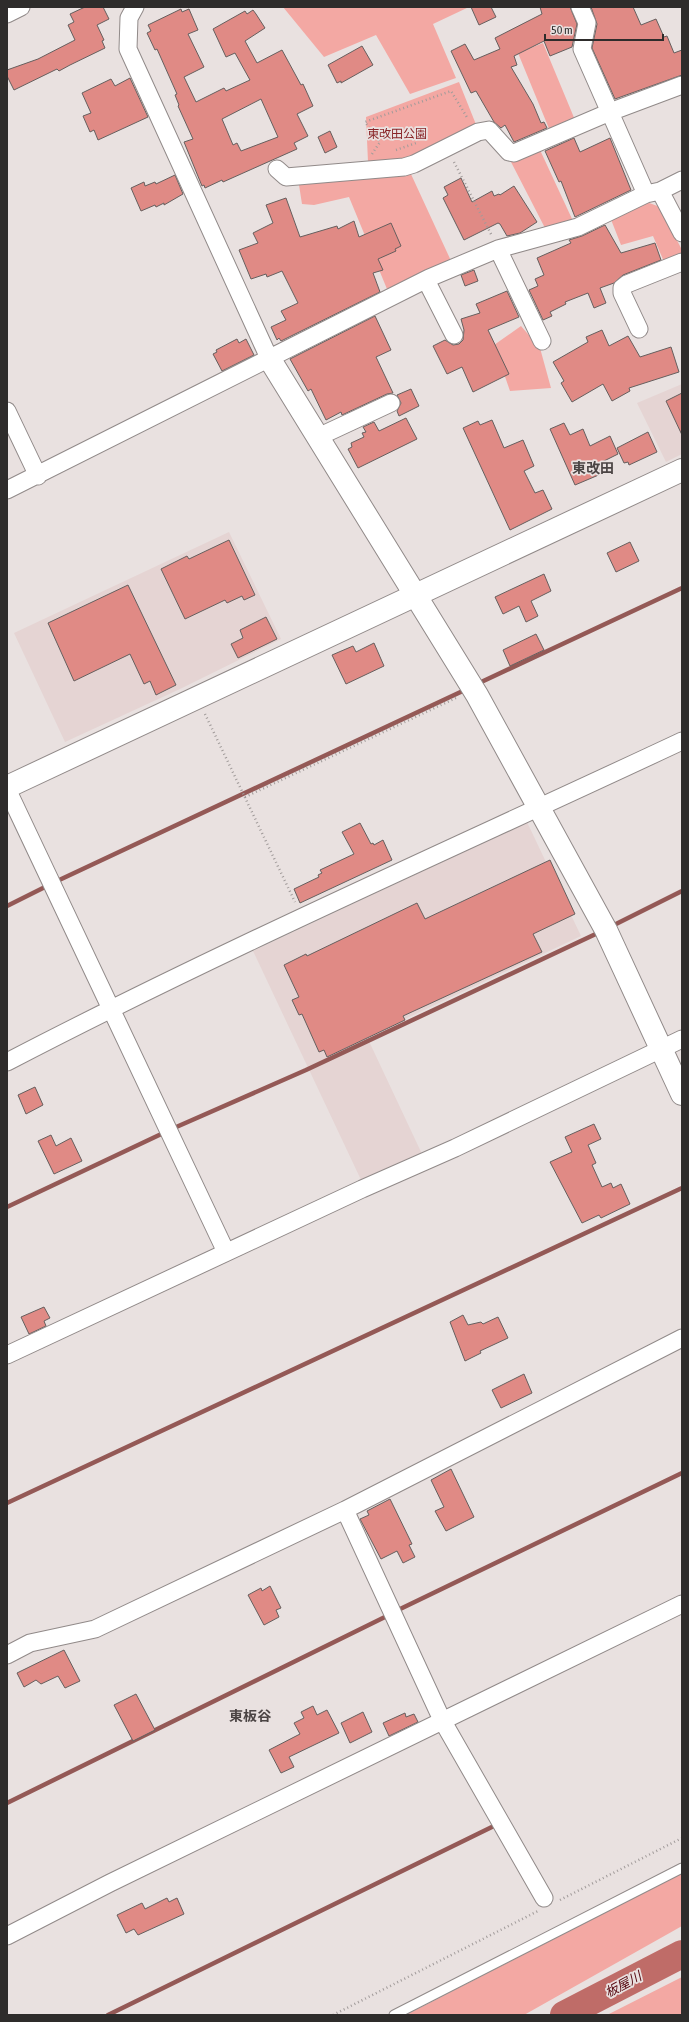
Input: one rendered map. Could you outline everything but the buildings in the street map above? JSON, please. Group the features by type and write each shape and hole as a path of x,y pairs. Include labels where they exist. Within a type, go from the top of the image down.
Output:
{"street":[{"path":"7,14 21,7"},
{"path":"135,7 129,18 128,50 269,358 474,690 606,930 682,1094"},
{"path":"580,7 586,23 582,49 610,112 653,192 682,233"},
{"path":"277,169 286,177 404,167 414,164 478,132 489,130 509,152 514,153 610,112 682,85"},
{"path":"7,490 38,476 426,280 498,249 578,227 682,180"},
{"path":"498,249 542,341"},
{"path":"640,329 622,293 622,288 627,284 682,262"},
{"path":"426,280 454,335"},
{"path":"318,437 390,403"},
{"path":"7,411 38,476"},
{"path":"226,1252 7,788 197,697 682,470"},
{"path":"7,1062 111,1008 537,807 682,741"},
{"path":"7,1356 226,1252 455,1148 682,1039"},
{"path":"7,1655 30,1643 95,1629 346,1510 682,1338"},
{"path":"346,1510 442,1720 546,1904"},
{"path":"7,1936 110,1883 682,1604"}],"lane":[{"path":"394,2015 682,1868"}],"path":[{"path":"245,797 474,690"},
{"path":"197,697 303,918"},
{"path":"333,2015 546,1904 682,1838"}],"shaded area":[{"path":"682,384 682,454 666,462 637,403"},
{"path":"229,532 281,639 180,689 65,742 14,633"},
{"path":"527,822 581,936 367,1037 422,1154 362,1182 253,951"}],"green space":[{"path":"283,7 469,7 433,24 456,78 410,94 376,35 324,57"},
{"path":"543,43 575,120 550,131 518,53"},
{"name":"東改田公園","path":"459,82 477,127 401,163 368,162 366,117"},
{"path":"540,150 573,221 545,228 511,162"},
{"path":"410,172 452,263 387,289 349,197 314,205 302,204 299,185"},
{"path":"644,201 660,207 682,250 682,256 665,264 653,236 621,245 610,217"},
{"path":"521,326 540,348 551,388 510,391 494,345"},
{"path":"682,1873 682,1926 524,2015 406,2015"},
{"path":"682,1977 682,2015 607,2015"}],"waterway":[{"path":"477,684 682,588"},
{"path":"55,882 467,689"},
{"path":"7,906 49,885"},
{"path":"610,927 682,891"},
{"path":"7,1207 174,1128 306,1070 600,932"},
{"path":"7,1503 682,1188"},
{"path":"396,1611 682,1473"},
{"path":"7,1803 389,1615"},
{"path":"108,2015 498,1824"},
{"name":"板屋川","path":"564,2015 682,1954"}],"district":[{"name":"東改田","path":"593,468"},
{"name":"東板谷","path":"250,1716"}]}
